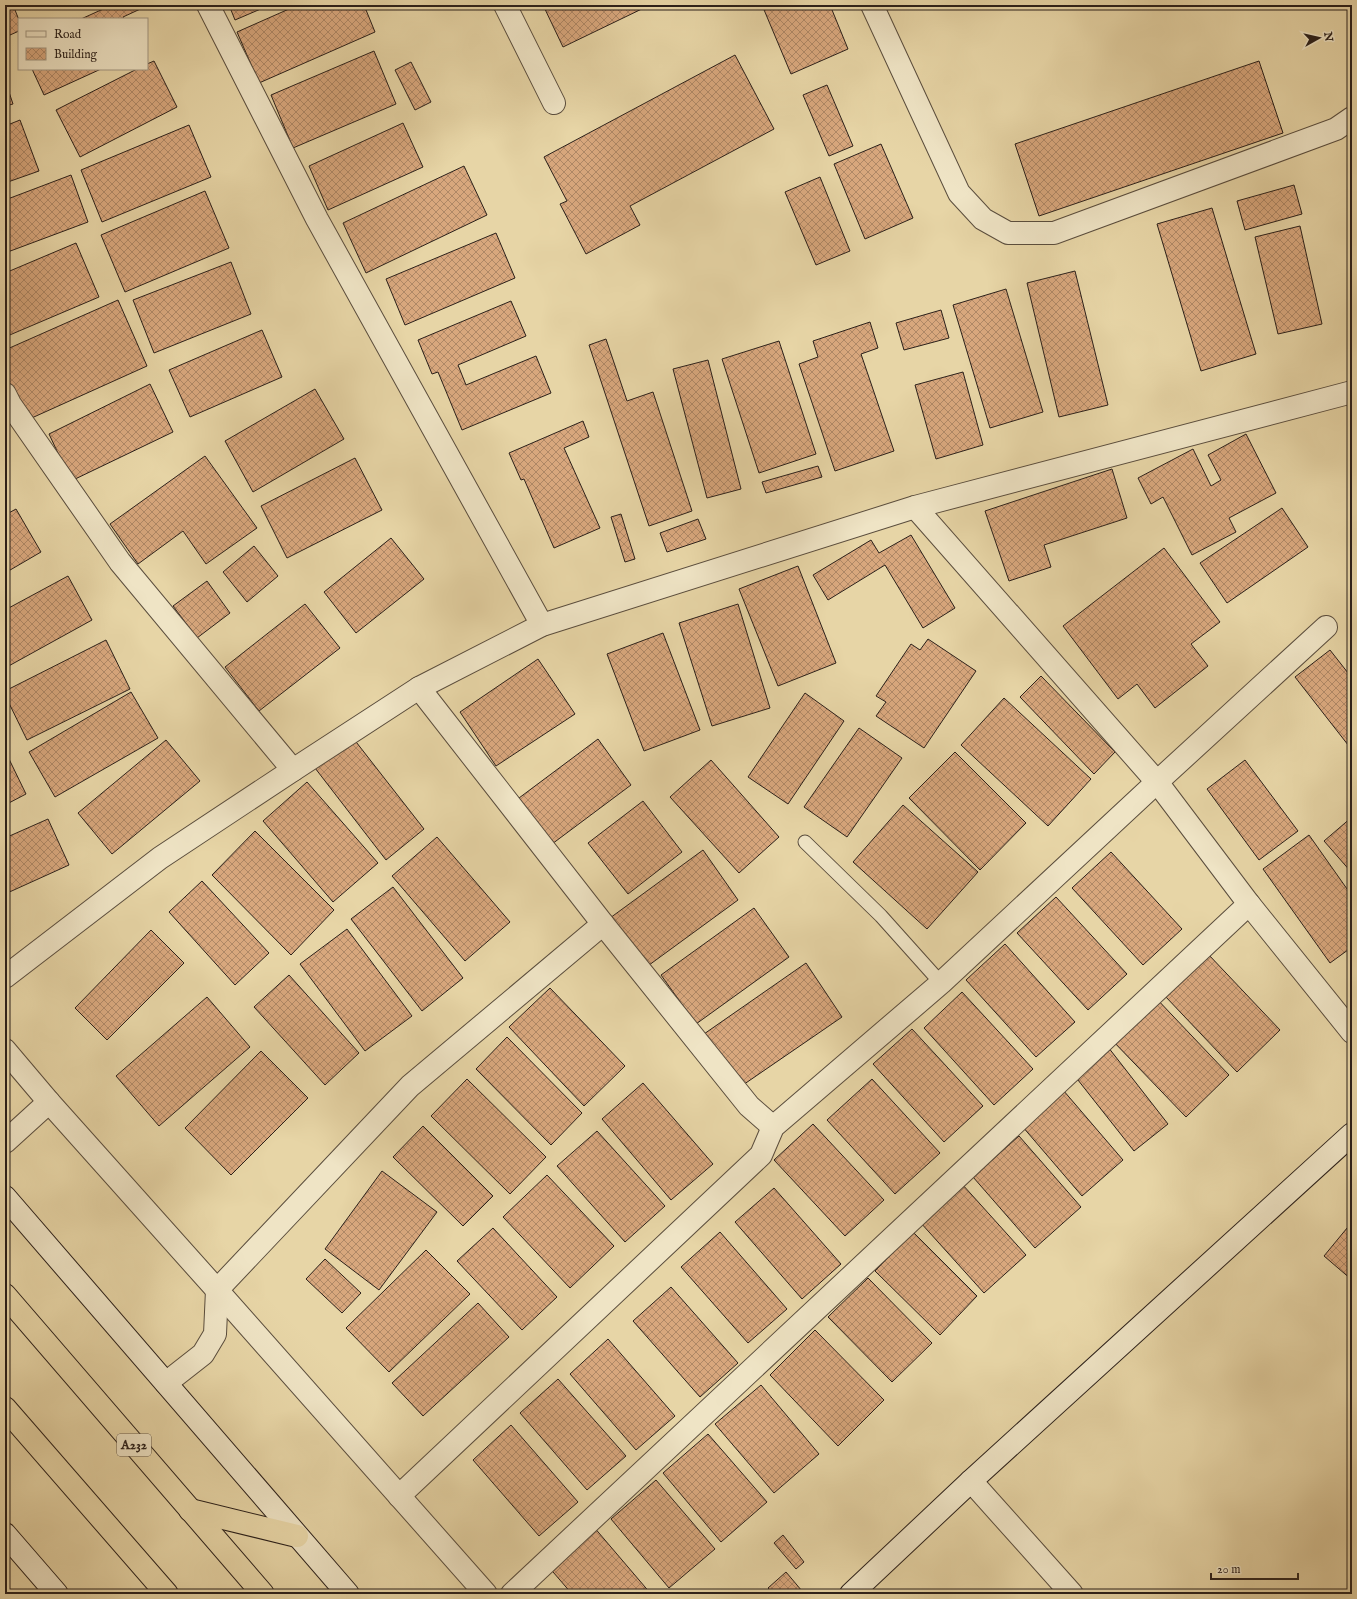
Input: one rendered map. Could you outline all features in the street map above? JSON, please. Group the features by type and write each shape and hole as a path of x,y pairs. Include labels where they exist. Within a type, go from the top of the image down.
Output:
{"highway":[{"name":"A232","path":"5,1295 263,1594"},
{"path":"5,1408 167,1594"},
{"path":"190,1510 297,1536"}],"street":[{"path":"208,5 317,220 542,625"},
{"path":"505,5 554,103"},
{"path":"872,5 959,193 983,219 1008,233 1054,233 1336,129 1352,118"},
{"path":"5,977 160,858 293,770 419,688 542,625 915,507 1352,392"},
{"path":"5,394 10,404 120,562 293,770"},
{"path":"915,507 1157,782 1249,904 1352,1032"},
{"path":"399,1496 761,1155 773,1127 941,983 1326,627"},
{"path":"419,688 603,924 749,1106 773,1127"},
{"path":"512,1594 1249,904"},
{"path":"166,1383 203,1354 215,1334 217,1290 410,1086 603,924"},
{"path":"5,1050 49,1102 486,1594"},
{"path":"5,1142 49,1102"},
{"path":"851,1594 971,1481 1352,1134"},
{"path":"5,1197 348,1594"},
{"path":"971,1481 1072,1594"},
{"path":"5,1534 57,1594"}],"lane":[{"path":"805,842 881,916 941,983"}],"building":[{"path":"5,5 13,5 18,18 18,31 10,35 5,24"},
{"path":"112,5 149,5 124,18 83,18"},
{"path":"229,5 270,5 235,20"},
{"path":"298,5 364,5 375,32 259,83 237,32"},
{"path":"543,5 650,5 563,47"},
{"path":"762,5 830,5 848,49 791,74"},
{"path":"374,51 396,104 293,148 271,95"},
{"path":"735,55 774,129 630,206 640,225 586,254 560,204 567,201 544,157"},
{"path":"154,61 177,107 80,157 56,110 135,70 148,70 148,64"},
{"path":"1259,61 1283,133 1039,216 1015,144"},
{"path":"411,62 431,102 415,110 395,70"},
{"path":"32,70 99,70 44,95"},
{"path":"5,80 13,104 5,106"},
{"path":"827,85 853,146 829,156 803,95"},
{"path":"20,120 39,171 5,183 5,126"},
{"path":"403,123 423,167 328,210 309,166"},
{"path":"189,125 211,177 102,222 81,170"},
{"path":"881,144 913,218 865,239 834,164"},
{"path":"464,166 487,215 366,273 343,223"},
{"path":"71,175 88,222 5,253 5,200"},
{"path":"820,177 850,251 816,265 785,192"},
{"path":"1294,185 1302,214 1245,230 1237,201"},
{"path":"205,191 229,248 125,292 101,235"},
{"path":"1212,208 1256,354 1201,371 1157,224"},
{"path":"1300,226 1322,324 1278,334 1255,237"},
{"path":"496,233 515,278 405,325 386,279"},
{"path":"76,243 99,297 5,337 5,273"},
{"path":"231,262 251,314 154,353 133,300"},
{"path":"1075,271 1108,405 1059,417 1027,283"},
{"path":"1006,289 1043,412 990,428 953,305"},
{"path":"118,300 147,366 25,421 5,376 5,350"},
{"path":"511,301 526,336 458,365 466,385 536,356 551,393 462,430 438,372 432,374 418,340"},
{"path":"941,310 949,338 904,350 896,323"},
{"path":"870,322 878,348 861,354 894,451 835,471 799,364 818,357 813,341"},
{"path":"262,330 282,377 190,417 169,370"},
{"path":"606,339 627,401 653,392 692,511 649,526 589,345"},
{"path":"779,341 816,454 759,473 722,359"},
{"path":"708,360 741,489 707,498 673,369"},
{"path":"963,372 983,445 936,459 915,385"},
{"path":"150,384 173,432 71,481 49,434"},
{"path":"315,389 344,439 253,492 225,441"},
{"path":"583,421 589,437 564,448 600,528 554,548 524,479 521,480 509,453"},
{"path":"1246,434 1276,493 1229,518 1236,532 1192,555 1163,497 1151,504 1138,478 1193,449 1211,486 1221,480 1208,455"},
{"path":"205,456 257,528 206,564 183,531 138,564 110,524"},
{"path":"355,458 382,510 287,558 261,506"},
{"path":"818,466 822,477 766,493 762,482"},
{"path":"1112,469 1127,518 1044,545 1051,567 1009,581 985,511"},
{"path":"1282,508 1308,547 1227,603 1200,563"},
{"path":"16,509 41,552 5,573 5,515"},
{"path":"621,514 635,559 625,562 611,517"},
{"path":"698,519 706,539 667,552 660,533"},
{"path":"911,535 955,608 923,628 885,565 828,600 813,575 871,540 879,553"},
{"path":"391,538 424,579 356,633 324,592"},
{"path":"254,546 278,576 247,602 223,572"},
{"path":"1164,548 1220,622 1191,644 1208,666 1155,708 1137,684 1118,699 1063,626"},
{"path":"798,566 836,663 778,686 739,589"},
{"path":"68,576 92,620 5,668 5,610"},
{"path":"207,581 230,613 197,638 173,606"},
{"path":"305,604 340,648 259,711 225,667"},
{"path":"738,604 770,708 712,726 679,623"},
{"path":"663,633 700,730 644,751 607,654"},
{"path":"928,639 976,671 924,748 876,716 886,702 876,696 911,644 920,650"},
{"path":"106,640 130,689 27,740 5,695 5,691"},
{"path":"1330,650 1352,678 1352,750 1295,677"},
{"path":"538,659 575,714 496,766 460,712"},
{"path":"1041,676 1115,752 1094,774 1020,697"},
{"path":"131,692 158,738 55,797 29,752"},
{"path":"805,693 844,721 788,804 748,777"},
{"path":"1004,698 1091,779 1048,826 961,745"},
{"path":"859,728 902,758 847,837 804,807"},
{"path":"353,738 424,829 386,860 315,768"},
{"path":"598,739 631,785 552,844 519,798"},
{"path":"166,740 200,781 112,854 78,813"},
{"path":"955,752 1026,823 980,870 909,798"},
{"path":"9,759 26,794 5,805 5,761"},
{"path":"711,760 779,837 739,873 670,797"},
{"path":"1245,760 1298,831 1259,860 1207,789"},
{"path":"307,782 378,863 333,902 263,821"},
{"path":"643,801 682,852 628,894 588,843"},
{"path":"903,805 978,872 927,929 853,862"},
{"path":"1352,817 1352,873 1324,841"},
{"path":"48,819 69,865 5,894 5,838"},
{"path":"255,831 334,910 291,955 212,875"},
{"path":"1309,835 1352,896 1352,947 1330,963 1263,869"},
{"path":"437,837 510,922 465,961 392,876"},
{"path":"703,850 738,900 645,968 610,918"},
{"path":"1111,852 1182,929 1143,965 1072,888"},
{"path":"202,881 269,953 235,985 169,912"},
{"path":"393,887 463,978 422,1011 351,919"},
{"path":"1056,897 1127,974 1088,1010 1017,933"},
{"path":"754,908 789,957 696,1024 661,975"},
{"path":"347,929 412,1016 365,1051 300,964"},
{"path":"151,930 184,963 107,1040 75,1008"},
{"path":"1005,944 1075,1022 1036,1057 966,980"},
{"path":"1208,954 1280,1030 1237,1072 1165,996"},
{"path":"806,963 842,1017 740,1087 704,1034"},
{"path":"289,975 359,1053 325,1085 254,1007"},
{"path":"550,988 625,1066 584,1106 509,1027"},
{"path":"962,992 1033,1069 994,1105 924,1028"},
{"path":"1154,996 1229,1075 1186,1117 1110,1038"},
{"path":"207,997 250,1047 159,1126 116,1076"},
{"path":"912,1029 983,1106 944,1142 873,1064"},
{"path":"507,1037 582,1113 551,1145 476,1069"},
{"path":"1108,1047 1168,1124 1134,1151 1074,1075"},
{"path":"261,1051 308,1098 231,1175 185,1128"},
{"path":"467,1079 546,1157 510,1194 431,1116"},
{"path":"872,1079 940,1153 895,1194 827,1120"},
{"path":"643,1083 713,1164 671,1200 602,1119"},
{"path":"1063,1090 1123,1160 1082,1196 1022,1126"},
{"path":"813,1124 884,1200 845,1236 774,1160"},
{"path":"423,1126 493,1196 463,1226 393,1157"},
{"path":"597,1131 665,1206 625,1242 557,1166"},
{"path":"1019,1136 1081,1207 1035,1248 973,1177"},
{"path":"382,1171 437,1212 379,1290 325,1249"},
{"path":"547,1175 614,1246 570,1288 503,1217"},
{"path":"962,1184 1026,1255 984,1293 920,1222"},
{"path":"774,1188 841,1264 802,1299 735,1222"},
{"path":"1352,1222 1352,1280 1324,1256"},
{"path":"493,1228 557,1297 522,1330 457,1261"},
{"path":"720,1232 787,1309 748,1343 681,1267"},
{"path":"913,1232 977,1296 940,1335 875,1271"},
{"path":"426,1250 470,1294 389,1372 346,1328"},
{"path":"325,1259 361,1293 342,1313 306,1279"},
{"path":"868,1278 932,1343 892,1382 828,1317"},
{"path":"671,1287 738,1363 700,1397 633,1321"},
{"path":"478,1303 509,1337 423,1416 392,1383"},
{"path":"815,1330 884,1400 838,1446 770,1375"},
{"path":"608,1339 675,1416 636,1450 570,1374"},
{"path":"558,1379 626,1456 587,1490 520,1413"},
{"path":"761,1385 819,1454 774,1493 715,1424"},
{"path":"511,1425 578,1502 539,1536 473,1460"},
{"path":"708,1434 767,1502 721,1542 663,1473"},
{"path":"656,1480 715,1549 669,1588 611,1519"},
{"path":"593,1526 651,1594 572,1594 547,1565"},
{"path":"783,1535 804,1562 796,1569 774,1543"},
{"path":"786,1572 802,1591 798,1594 774,1594 768,1588"}]}
